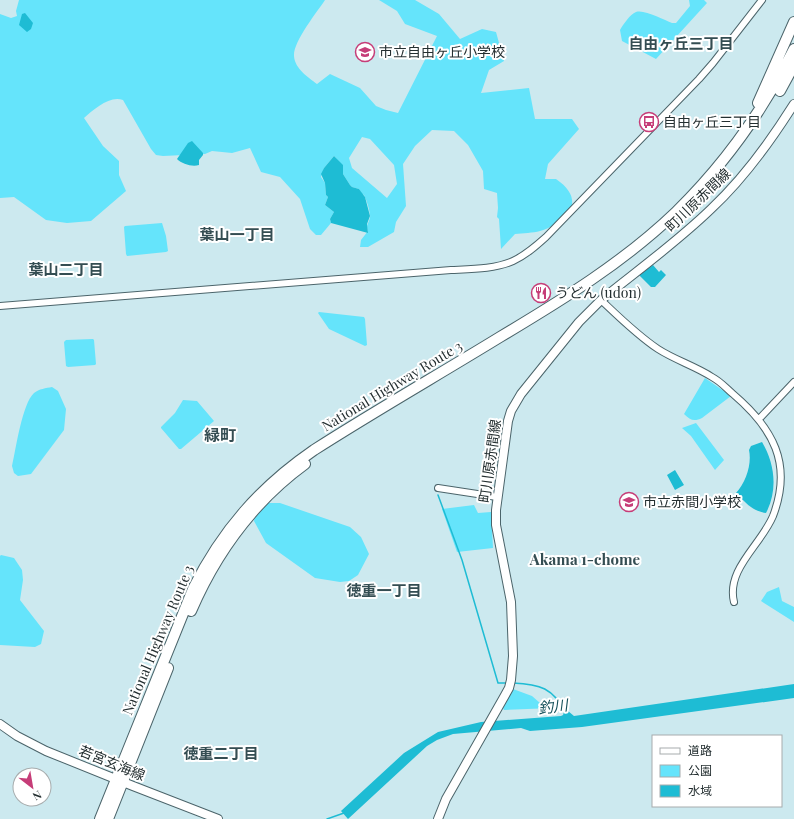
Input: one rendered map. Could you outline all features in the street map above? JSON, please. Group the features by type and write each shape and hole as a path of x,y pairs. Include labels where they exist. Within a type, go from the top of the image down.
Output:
{"highway":[{"path":"744,133 758,105 794,22"},
{"name":"National Highway Route 3","path":"108,819 119,781 184,608 200,575 224,536 240,515 260,493 288,468 314,450 546,310 586,284 638,245 676,212 715,169 744,133 773,88 794,49"},
{"name":"National Highway Route 3","path":"100,819 119,781 201,588 226,546 257,506 281,483 315,457 549,316 613,273 639,253 681,217 725,168 767,110 794,65"}],"main road":[{"name":"町川原赤間線","path":"438,819 446,799 510,684 513,656 511,602 496,525 496,510 510,411 521,394 572,330 601,300 712,209 742,176 794,104"},
{"name":"若宮玄海線","path":"0,724 33,745 119,781 218,819"}],"street":[{"path":"0,306 451,270 485,267 513,261 533,249 546,237 699,79 727,46 762,0"},
{"path":"601,300 654,346 666,354 713,377 739,399 759,419 772,440 779,461 779,499 768,525 736,576 733,590 734,602"},
{"path":"759,419 794,382"},
{"path":"438,488 497,497"}],"green space":[{"path":"19,0 325,0 297,43 294,56 299,69 317,84 330,74 360,88 376,106 398,113 437,36 405,24 397,11 379,0 415,0 439,14 460,39 482,29 496,32 504,61 489,70 481,93 529,88 535,119 572,119 579,129 548,164 545,179 556,179 565,187 571,195 572,202 570,210 559,222 550,227 537,232 515,234 501,249 499,219 497,217 497,193 484,189 483,171 468,145 454,131 432,130 415,146 403,164 406,206 396,222 394,232 368,247 360,247 361,240 368,231 367,226 370,212 368,205 364,195 359,189 350,185 343,174 341,164 334,156 324,168 321,177 325,183 326,195 328,197 325,205 334,212 330,219 331,223 321,235 316,235 310,229 300,199 280,177 261,172 250,148 232,153 212,151 205,154 156,155 151,149 123,100 113,99 102,104 84,118 103,146 119,161 119,175 126,191 91,221 67,223 46,220 14,197 0,198 0,14 11,18 17,16 16,11","holes":["362,137 370,139 394,165 397,184 387,198 352,168 349,158"]},
{"path":"689,0 704,0 707,3 656,59 622,41 620,30 634,13 640,11 672,23 676,23 690,6"},
{"path":"162,223 168,251 127,256 125,226"},
{"path":"318,313 364,317 367,345 365,346 329,329"},
{"path":"93,339 95,365 66,366 64,342 66,340"},
{"path":"705,378 731,396 702,418 692,420 684,414"},
{"path":"52,387 58,391 66,409 64,430 31,474 18,476 14,473 12,466 20,427 26,407 34,393"},
{"path":"183,400 197,401 214,421 181,449 179,449 161,427 175,413"},
{"path":"696,423 724,460 715,470 691,436 682,428"},
{"path":"266,503 280,503 350,527 361,537 369,554 358,575 349,581 340,582 315,578 266,543 254,521 256,510"},
{"path":"474,505 478,513 491,512 493,548 457,552 442,509"},
{"path":"1,555 14,558 22,570 23,580 20,600 44,631 41,644 35,647 0,645"},
{"path":"779,587 782,601 794,607 794,622 761,601 767,592"},
{"path":"513,689 532,696 540,703 548,703 553,708 504,710 503,708"}],"water":[{"path":"25,13 33,23 31,29 27,32 19,25 22,14"},
{"path":"192,141 203,153 199,160 199,165 193,166 187,165 177,159 188,143"},
{"path":"334,156 343,165 343,174 350,185 359,189 365,197 370,216 367,224 368,233 331,223 330,219 334,212 325,205 328,197 326,195 325,183 321,174"},
{"path":"653,265 659,272 661,270 666,275 655,287 651,287 639,275"},
{"path":"762,442 770,459 773,477 772,495 766,513 753,508 736,493 743,484 749,467 749,450 751,446"},
{"path":"675,470 684,485 675,490 667,475"},
{"path":"794,684 794,698 582,727 530,731 521,728 453,734 437,740 427,746 348,819 341,811 404,753 438,732 481,722 561,716 564,712 568,711 574,716"}],"waterway":[{"path":"438,495 462,560 498,683 507,683"},
{"name":"釣川","path":"513,683 538,686 545,689 556,698 566,713"},
{"path":"327,819 344,813"}],"place":[{"name":"市立自由ヶ丘小学校","path":"365,52"},
{"name":"自由ヶ丘三丁目","path":"649,122"},
{"name":"うどん (udon)","path":"541,293"},
{"name":"市立赤間小学校","path":"629,502"}],"district":[{"name":"自由ヶ丘三丁目","path":"681,44"},
{"name":"葉山一丁目","path":"237,235"},
{"name":"葉山二丁目","path":"66,270"},
{"name":"緑町","path":"220,435"},
{"name":"Akama 1-chome","path":"585,560"},
{"name":"徳重一丁目","path":"384,591"},
{"name":"徳重二丁目","path":"221,754"}]}
